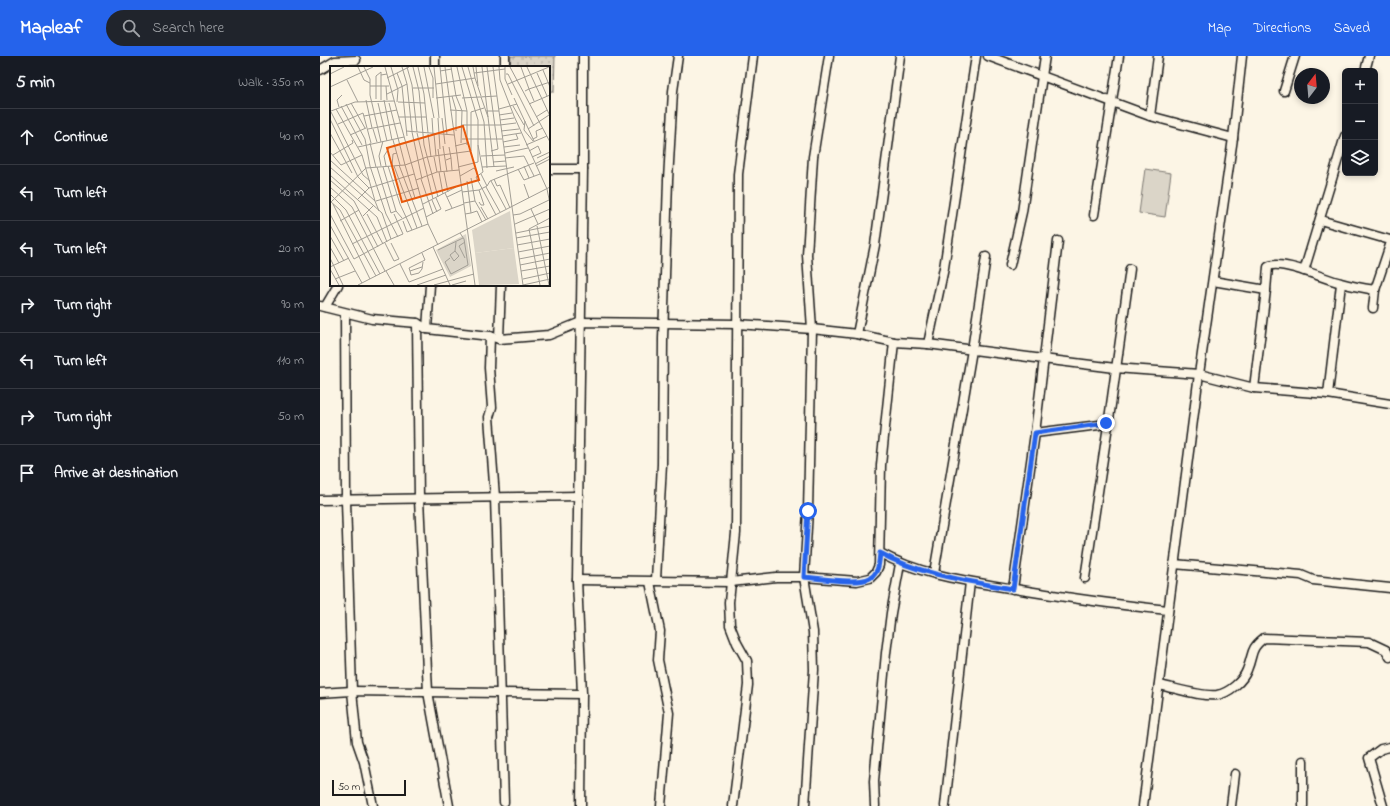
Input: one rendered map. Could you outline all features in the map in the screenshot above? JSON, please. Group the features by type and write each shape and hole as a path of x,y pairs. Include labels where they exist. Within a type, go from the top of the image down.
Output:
{"street":[{"path":"505,66 506,56"},
{"path":"581,806 582,694 577,580 583,169 583,56"},
{"path":"661,806 669,713 658,660 660,631 653,581 662,464 662,339 664,323 669,152 673,91 678,56"},
{"path":"734,806 748,680 747,661 737,644 730,625 729,602 736,533 738,174 753,56"},
{"path":"805,806 814,670 814,632 804,577 808,511 812,329 807,255 813,157 829,56"},
{"path":"857,334 876,244 900,56"},
{"path":"928,344 944,268 976,56"},
{"path":"988,56 1112,100 1150,116 1233,138"},
{"path":"1010,265 1022,212 1040,74 1045,56"},
{"path":"1094,215 1119,56"},
{"path":"1150,116 1158,56"},
{"path":"1143,806 1199,374 1233,138 1242,56"},
{"path":"1284,90 1295,56"},
{"path":"1366,68 1369,56"},
{"path":"320,70 335,60 357,61"},
{"path":"1304,271 1344,140"},
{"path":"550,169 583,169"},
{"path":"1320,220 1390,240"},
{"path":"1013,589 1035,433 1058,241"},
{"path":"1372,308 1375,290 1390,245"},
{"path":"934,573 972,350 986,257"},
{"path":"1254,388 1270,265 1294,268 1341,284 1375,290"},
{"path":"1084,578 1109,419 1130,269"},
{"path":"1213,281 1266,290"},
{"path":"1328,394 1341,284"},
{"path":"337,286 322,306 345,313 385,321 417,323 427,329 490,336 499,339 549,335 581,322 737,324 812,329 857,334 894,342 928,344 1115,368 1199,374 1254,388 1328,394 1390,404"},
{"path":"427,329 430,286"},
{"path":"499,339 501,286"},
{"path":"345,313 346,501 352,691 357,742 364,762 373,806"},
{"path":"417,323 419,499 428,692 449,806"},
{"path":"490,336 489,368 492,407 490,418 490,441 493,458 495,497 504,802"},
{"path":"577,580 731,582 776,577 804,577 857,581 870,578 878,568 880,553 881,465 894,342"},
{"path":"1035,433 1099,425 1106,423 1109,419"},
{"path":"320,500 346,501 579,496"},
{"path":"880,553 900,564 970,582 1114,605 1168,610"},
{"path":"875,806 874,781 886,653 900,564"},
{"path":"1174,564 1301,575 1313,580 1390,588"},
{"path":"946,806 970,582"},
{"path":"1159,685 1198,693 1217,695 1234,687 1247,671 1254,646 1264,638 1369,642 1386,650 1390,657"},
{"path":"320,693 352,691 582,694"},
{"path":"1383,806 1369,758 1381,749 1390,747"},
{"path":"1303,761 1303,806"},
{"path":"1231,806 1235,774"}],"shaded area":[{"path":"511,56 555,56 554,92 550,92 550,66 510,66"},
{"path":"1145,169 1171,173 1165,217 1139,213"}],"route":[{"path":"808,511 804,577 857,581 870,578 876,572 879,565 880,553 900,564 970,582 1013,589 1035,433 1106,423"}]}
